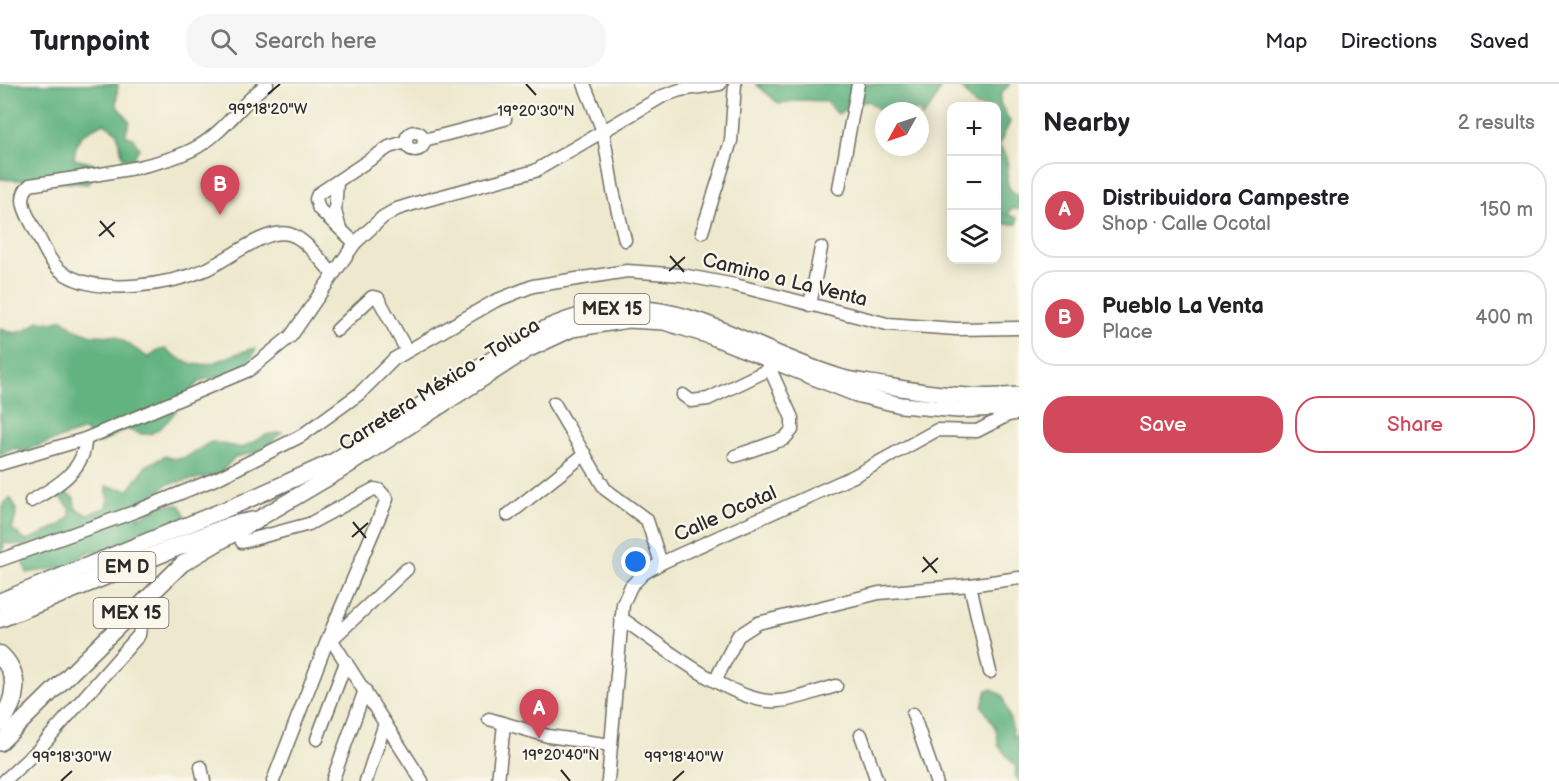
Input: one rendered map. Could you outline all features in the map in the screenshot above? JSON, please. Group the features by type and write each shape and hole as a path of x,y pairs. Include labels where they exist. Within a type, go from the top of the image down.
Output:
{"highway":[{"name":"EM D","path":"0,618 189,542 234,525 255,521"},
{"path":"0,655 14,675 15,690 11,709 0,722"}],"main road":[{"name":"Carretera México - Toluca","path":"0,601 242,503 334,461 525,339 546,327 591,312 633,308 669,312 708,322 830,374 858,381 954,397 1019,395"},
{"name":"Carretera México - Toluca","path":"0,743 182,564 365,455 527,350 572,329 608,321 657,321 710,336 768,365 836,388 901,405 958,410 1019,407"}],"street":[{"path":"267,84 248,98 218,133 180,156 30,185 24,191 23,202 49,257 64,274 86,283 134,286 171,280 207,269 275,233 296,237 332,273"},
{"path":"584,84 603,131 613,191 625,240"},
{"path":"0,464 84,439 249,370 291,336 332,273 355,243 397,208 535,171 663,96 680,90 720,84"},
{"path":"702,232 731,141 735,84"},
{"path":"839,188 858,84"},
{"path":"355,243 339,225 326,217 319,209 316,199 324,189 337,183 389,147 405,142 407,147 415,151 420,149 424,140 505,119"},
{"path":"337,183 334,211 339,225"},
{"path":"810,305 821,248"},
{"name":"Camino a La Venta","path":"0,560 134,512 209,482 301,436 359,394 389,363 407,351 495,301 533,286 627,272 682,274 887,324 956,329 1019,328"},
{"path":"337,330 372,297 378,298 407,351"},
{"path":"683,395 691,401 708,399 768,365 792,418 791,432 784,439 735,456"},
{"path":"554,403 605,489 647,520 661,563"},
{"name":"Calle Ocotal","path":"608,781 621,618 626,594 644,573 661,563 854,476 938,430 977,431 1008,415 1019,413"},
{"path":"31,501 62,484 85,449 84,439"},
{"path":"508,515 585,454"},
{"path":"238,531 242,542 309,524 374,489 383,493 387,502 273,781"},
{"path":"330,638 406,568"},
{"path":"715,681 738,636 758,623 879,592 970,585 1019,578"},
{"path":"970,585 990,672"},
{"path":"4,781 38,750 139,635 140,628 135,609"},
{"path":"621,618 715,681 756,699 779,701 836,686"},
{"path":"330,638 422,781"},
{"path":"317,739 346,662"},
{"path":"333,779 365,690"},
{"path":"913,714 936,781"},
{"path":"489,719 548,736 612,745"},
{"path":"0,753 22,721"},
{"path":"366,781 385,723"},
{"path":"498,781 504,724"},
{"path":"861,735 877,781"},
{"path":"201,767 204,781"}],"green space":[{"path":"0,84 118,84 116,105 130,122 125,135 133,138 139,148 133,159 123,158 117,132 104,123 86,132 77,145 74,159 94,164 99,171 88,184 0,179"},
{"path":"756,84 940,84 939,92 929,108 929,102 875,102 875,106 868,101 850,106 838,114 825,101 798,100 779,104"},
{"path":"963,84 1010,84 1001,93 1000,102 973,102 960,86"},
{"path":"1001,105 1010,122 1001,141"},
{"path":"1001,148 1008,164 1008,184 1019,196 1019,209 1012,209 1007,214 1017,218 1017,224 1001,224 1003,213 1001,213"},
{"path":"63,319 73,328 92,335 116,336 149,358 156,351 166,349 179,358 201,365 211,364 256,348 249,361 236,371 227,376 199,382 171,417 152,433 142,434 125,429 101,443 95,442 85,430 34,447 24,453 15,448 0,455 0,328 15,333 29,328 38,321 52,322"},
{"path":"282,432 262,451 235,457 218,475 167,484 150,500 141,499 134,507 140,510 139,518 162,504 180,505 186,517 168,532 158,535 144,531 137,534 116,553 88,552 66,567 27,573 22,559 24,546 4,543 3,552 0,554 3,504 10,498 16,509 12,529 26,541 61,525 70,517 70,508 61,498 61,490 74,498 75,508 87,515 105,508 108,499 106,486 129,490 146,466 165,456 178,459 212,442 242,448 266,435"},
{"path":"992,689 1003,696 1013,737 1019,735 1019,781 1015,775 1016,767 998,745 996,729 982,706 987,690"}],"place":[{"name":"Pueblo La Venta","path":"220,215"},
{"name":"Distribuidora Campestre","path":"539,739"}]}
